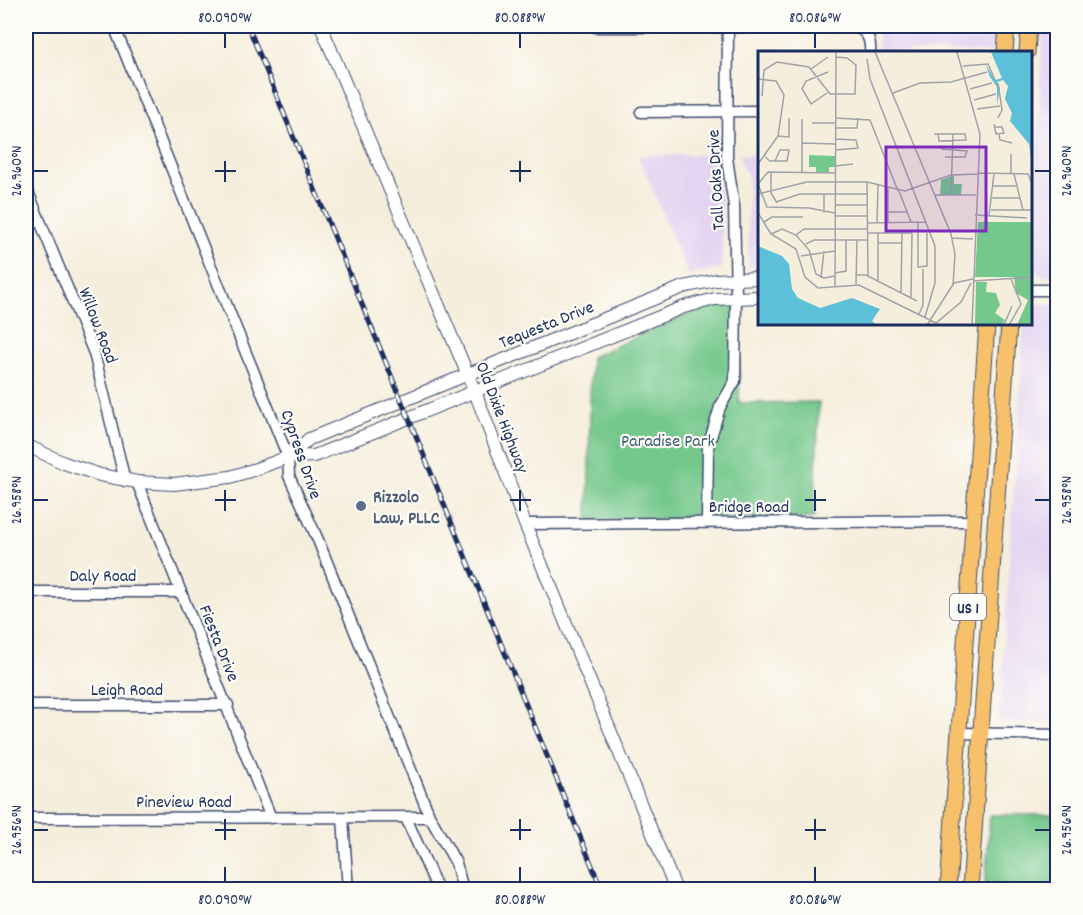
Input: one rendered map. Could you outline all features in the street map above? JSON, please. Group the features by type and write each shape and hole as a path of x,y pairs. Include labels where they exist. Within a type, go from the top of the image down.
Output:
{"main road":[{"path":"1005,51 1007,26"},
{"path":"1027,51 1029,26"},
{"name":"US 1","path":"948,890 987,326"},
{"name":"US 1","path":"970,890 1009,326"}],"street":[{"name":"Cypress Drive","path":"114,26 288,457 289,476 318,540 430,814 456,863 463,890"},
{"name":"Old Dixie Highway","path":"321,26 475,392 525,524 676,890"},
{"path":"595,27 853,27 861,29 867,35 871,42 870,51"},
{"name":"Tall Oaks Drive","path":"707,522 708,447 720,407 735,381 735,206 727,158 728,27"},
{"path":"641,112 758,111"},
{"name":"Willow Road","path":"26,187 30,213 94,353 131,481"},
{"name":"Tequesta Drive","path":"288,457 309,439 683,287 716,280 758,278"},
{"path":"1032,290 1058,290"},
{"name":"Tequesta Drive","path":"26,445 82,470 131,481 174,484 230,477 288,457 314,456 684,307 715,298 758,297"},
{"name":"Fiesta Drive","path":"131,481 182,592 272,818"},
{"name":"Bridge Road","path":"525,524 974,520"},
{"name":"Daly Road","path":"26,592 182,592"},
{"name":"Leigh Road","path":"26,705 228,705"},
{"path":"959,733 1058,735"},
{"name":"Pineview Road","path":"26,818 406,818 430,814"},
{"path":"343,818 348,890"},
{"path":"406,818 438,890"}],"shaded area":[{"path":"878,26 996,26 994,51 878,51"},
{"path":"1043,26 1057,26 1057,276 1040,276 1032,267"},
{"path":"638,155 713,155 714,164 721,175 722,268 688,275"},
{"path":"740,155 758,155 758,267 748,267 748,175 741,165"},
{"path":"1038,304 1058,304 1057,723 999,722 1024,326 1032,326 1032,309"}],"green space":[{"name":"Paradise Park","path":"740,304 739,403 819,402 814,518 588,520 591,357 700,309"},
{"path":"990,815 1057,815 1057,889 985,889"}],"railway":[{"path":"248,26 602,890"}],"place":[{"name":"Rizzolo Law, PLLC","path":"361,506"}]}
